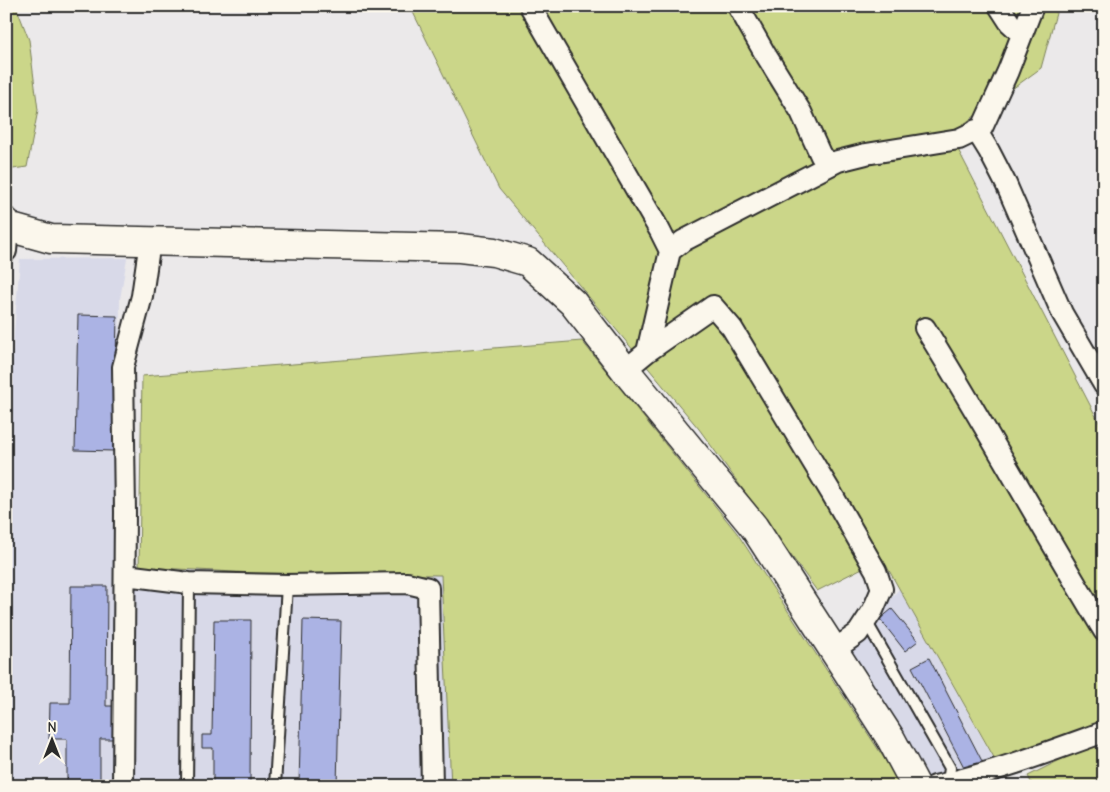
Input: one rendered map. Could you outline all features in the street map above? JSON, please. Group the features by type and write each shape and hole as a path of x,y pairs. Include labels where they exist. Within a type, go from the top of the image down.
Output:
{"street":[{"path":"530,6 670,251 647,352"},
{"path":"738,6 801,112 821,156 832,164"},
{"path":"999,6 1010,24 1022,34"},
{"path":"670,251 683,241 838,161 866,154 959,139 982,128 1008,71 1033,6"},
{"path":"976,130 989,150 1006,184 1062,313 1104,385"},
{"path":"7,233 51,240 460,248 494,252 528,262 573,303 625,370 754,527 891,739 916,786"},
{"path":"123,786 125,512 123,367 142,296 150,241"},
{"path":"625,370 647,352 713,306 732,328 832,494 876,571 882,589 873,610 858,633 834,650"},
{"path":"925,328 1104,631"},
{"path":"125,575 189,584 287,585 407,582 428,588 432,786"},
{"path":"941,784 977,776 1104,733"}],"lane":[{"path":"188,786 189,584"},
{"path":"275,786 287,585"},
{"path":"866,621 950,768 941,784"}],"shaded area":[{"path":"127,258 120,299 117,565 254,573 441,575 451,786 6,786 6,433 20,259"},
{"path":"899,589 996,763 923,781 848,649"}],"green space":[{"path":"6,6 16,6 29,40 38,110 27,167 6,170"},
{"path":"410,6 1058,6 1041,68 950,134 1104,432 1104,734 1005,777 882,558 817,591 699,429 499,189"},
{"path":"582,341 737,533 895,775 900,786 451,786 441,575 254,573 139,567 142,376"},
{"path":"1094,743 1104,762 1104,777 1086,786 1033,786 1028,776"}],"building":[{"path":"78,315 117,316 114,451 75,450"},
{"path":"71,586 107,586 106,706 117,706 117,739 100,739 100,786 67,786 67,739 49,739 50,703 70,703"},
{"path":"892,609 918,641 905,651 880,619"},
{"path":"214,620 251,620 250,786 213,786 213,748 202,748 202,735 212,735"},
{"path":"303,620 341,621 337,786 299,786"},
{"path":"929,658 983,763 966,771 912,667"}]}
